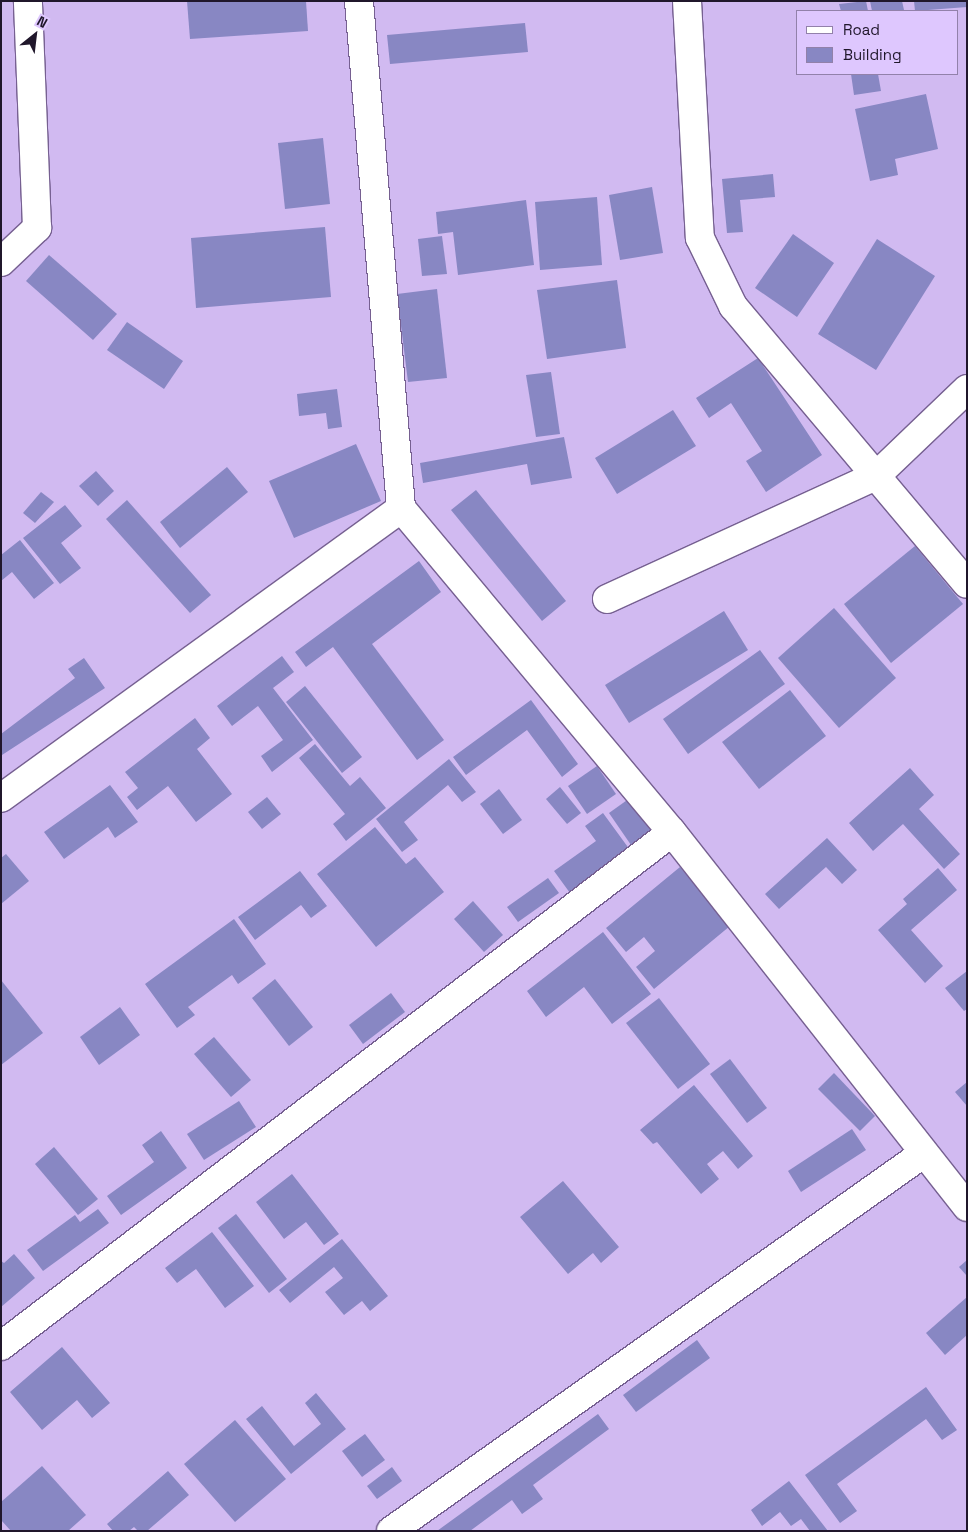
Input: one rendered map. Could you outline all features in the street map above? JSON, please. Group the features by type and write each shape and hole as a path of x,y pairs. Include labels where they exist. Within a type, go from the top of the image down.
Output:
{"street":[{"path":"1,262 38,228 28,1"},
{"path":"359,1 402,508 672,832 967,1207"},
{"path":"686,1 700,238 733,306 967,584"},
{"path":"607,599 876,476 967,389"},
{"path":"1,798 402,508"},
{"path":"1,1346 672,832"},
{"path":"391,1531 924,1153"}],"building":[{"path":"187,1 306,1 308,31 190,39"},
{"path":"866,1 868,10 841,10 839,4"},
{"path":"870,1 902,1 904,10 872,10"},
{"path":"914,1 967,1 967,7 915,10"},
{"path":"525,23 528,52 390,64 387,35"},
{"path":"851,75 878,75 881,91 854,95"},
{"path":"926,94 938,149 895,159 898,175 870,181 855,109"},
{"path":"323,138 330,204 285,209 278,143"},
{"path":"773,174 775,197 740,200 743,232 727,233 722,179"},
{"path":"652,187 663,253 620,260 609,195"},
{"path":"597,197 602,265 540,270 535,202"},
{"path":"526,200 534,265 458,275 453,232 438,234 436,212"},
{"path":"325,227 331,297 196,308 191,238"},
{"path":"793,234 834,263 797,317 755,288"},
{"path":"442,236 447,274 422,276 418,239"},
{"path":"877,239 935,276 876,370 818,334"},
{"path":"49,255 117,314 93,340 26,281"},
{"path":"617,280 626,348 547,359 537,290"},
{"path":"437,289 447,378 408,382 397,294"},
{"path":"127,322 183,361 164,389 107,350"},
{"path":"758,358 822,455 766,492 746,461 762,451 731,403 709,418 696,398"},
{"path":"551,372 560,434 536,437 526,375"},
{"path":"337,389 342,427 328,429 326,413 299,416 297,394"},
{"path":"673,410 696,446 617,494 595,458"},
{"path":"564,437 572,478 531,485 527,464 423,483 420,463"},
{"path":"356,444 381,501 294,538 269,481"},
{"path":"227,467 248,492 180,548 160,522"},
{"path":"96,471 114,491 98,506 79,486"},
{"path":"476,490 566,601 542,621 451,510"},
{"path":"41,492 54,502 35,523 23,513"},
{"path":"127,500 211,595 190,613 106,519"},
{"path":"65,505 82,526 61,543 81,568 60,584 23,538"},
{"path":"20,540 54,583 34,599 12,572 1,581 1,555"},
{"path":"915,546 963,604 891,663 844,604"},
{"path":"419,561 441,592 372,644 444,740 417,760 333,647 306,667 295,652"},
{"path":"834,608 896,678 839,728 778,658"},
{"path":"724,611 748,650 629,723 605,685"},
{"path":"760,650 785,684 688,754 663,719"},
{"path":"282,656 294,672 273,688 313,740 272,772 261,756 283,740 258,706 232,726 217,706"},
{"path":"84,658 105,688 2,755 1,734 75,678 68,669"},
{"path":"305,686 362,757 342,773 286,702"},
{"path":"790,690 826,736 759,789 722,742"},
{"path":"531,700 578,764 562,777 527,730 466,775 453,757"},
{"path":"195,718 210,738 197,749 232,794 196,822 168,786 137,810 127,797 138,788 125,772"},
{"path":"315,744 350,786 360,777 386,808 346,841 333,824 345,814 299,758"},
{"path":"449,759 476,792 462,802 448,785 404,822 418,840 402,852 376,819"},
{"path":"597,766 616,794 587,814 568,786"},
{"path":"910,768 934,795 919,809 960,854 944,869 903,824 873,851 849,823"},
{"path":"110,785 138,822 115,838 108,827 64,859 44,832"},
{"path":"560,787 581,813 567,824 546,799"},
{"path":"499,789 522,820 503,834 480,804"},
{"path":"267,797 281,814 262,829 248,812"},
{"path":"630,798 653,831 631,845 609,813"},
{"path":"603,813 630,850 570,893 554,871 596,841 585,826"},
{"path":"375,827 406,864 415,857 444,892 376,947 317,874"},
{"path":"827,838 857,870 842,884 826,867 779,909 765,894"},
{"path":"6,854 29,881 1,904 1,858"},
{"path":"680,867 730,926 654,989 636,967 655,951 644,937 626,952 606,928"},
{"path":"938,868 957,890 911,930 943,966 925,983 878,930 907,904 903,899"},
{"path":"300,871 327,906 311,918 301,905 255,940 238,917"},
{"path":"548,878 559,893 518,922 507,907"},
{"path":"473,901 503,935 484,952 454,919"},
{"path":"234,919 266,964 238,984 232,975 188,1007 195,1015 177,1028 145,984"},
{"path":"603,932 651,994 612,1024 584,987 546,1017 527,991"},
{"path":"967,971 967,1009 964,1011 945,988"},
{"path":"275,979 313,1027 289,1046 252,998"},
{"path":"1,980 43,1033 1,1065"},
{"path":"391,993 405,1012 363,1044 349,1025"},
{"path":"659,998 710,1064 678,1089 626,1023"},
{"path":"120,1007 140,1035 99,1065 80,1037"},
{"path":"214,1037 251,1080 231,1097 194,1054"},
{"path":"730,1059 767,1108 747,1123 710,1074"},
{"path":"834,1073 875,1116 860,1131 818,1089"},
{"path":"967,1082 967,1106 955,1092"},
{"path":"694,1085 753,1156 738,1169 723,1151 707,1164 719,1179 701,1194 657,1142 653,1144 640,1130"},
{"path":"239,1101 256,1127 204,1160 187,1134"},
{"path":"852,1129 866,1150 801,1192 788,1171"},
{"path":"161,1131 187,1168 121,1215 107,1196 154,1162 142,1145"},
{"path":"54,1147 98,1199 78,1215 35,1164"},
{"path":"292,1174 339,1234 324,1245 306,1222 284,1239 256,1202"},
{"path":"563,1181 619,1247 601,1263 593,1253 568,1274 520,1217"},
{"path":"98,1209 109,1223 43,1271 27,1250 75,1215 80,1222"},
{"path":"236,1214 287,1279 269,1293 218,1228"},
{"path":"212,1232 254,1286 225,1308 196,1269 177,1283 165,1268"},
{"path":"342,1239 388,1296 370,1311 362,1301 344,1315 325,1292 343,1278 334,1267 290,1303 279,1290"},
{"path":"14,1254 35,1278 1,1307 1,1261 4,1263"},
{"path":"967,1260 967,1276 959,1267"},
{"path":"967,1297 967,1335 945,1355 926,1333"},
{"path":"697,1340 710,1358 636,1412 623,1395"},
{"path":"62,1347 110,1403 92,1418 77,1400 42,1430 10,1392"},
{"path":"926,1387 957,1430 942,1440 926,1419 837,1484 857,1511 840,1523 805,1475"},
{"path":"316,1393 346,1429 291,1474 246,1419 262,1406 294,1446 321,1424 305,1403"},
{"path":"598,1414 609,1429 533,1485 543,1499 522,1514 512,1500 470,1531 437,1531"},
{"path":"235,1420 286,1479 235,1522 184,1464"},
{"path":"365,1434 385,1460 362,1477 342,1451"},
{"path":"42,1466 86,1515 68,1531 11,1531 1,1520 1,1502"},
{"path":"392,1467 402,1481 377,1499 367,1486"},
{"path":"168,1471 189,1495 147,1531 138,1531 134,1527 129,1531 113,1531 107,1524"},
{"path":"789,1481 828,1531 810,1531 801,1519 791,1526 780,1512 762,1526 751,1510"}]}
